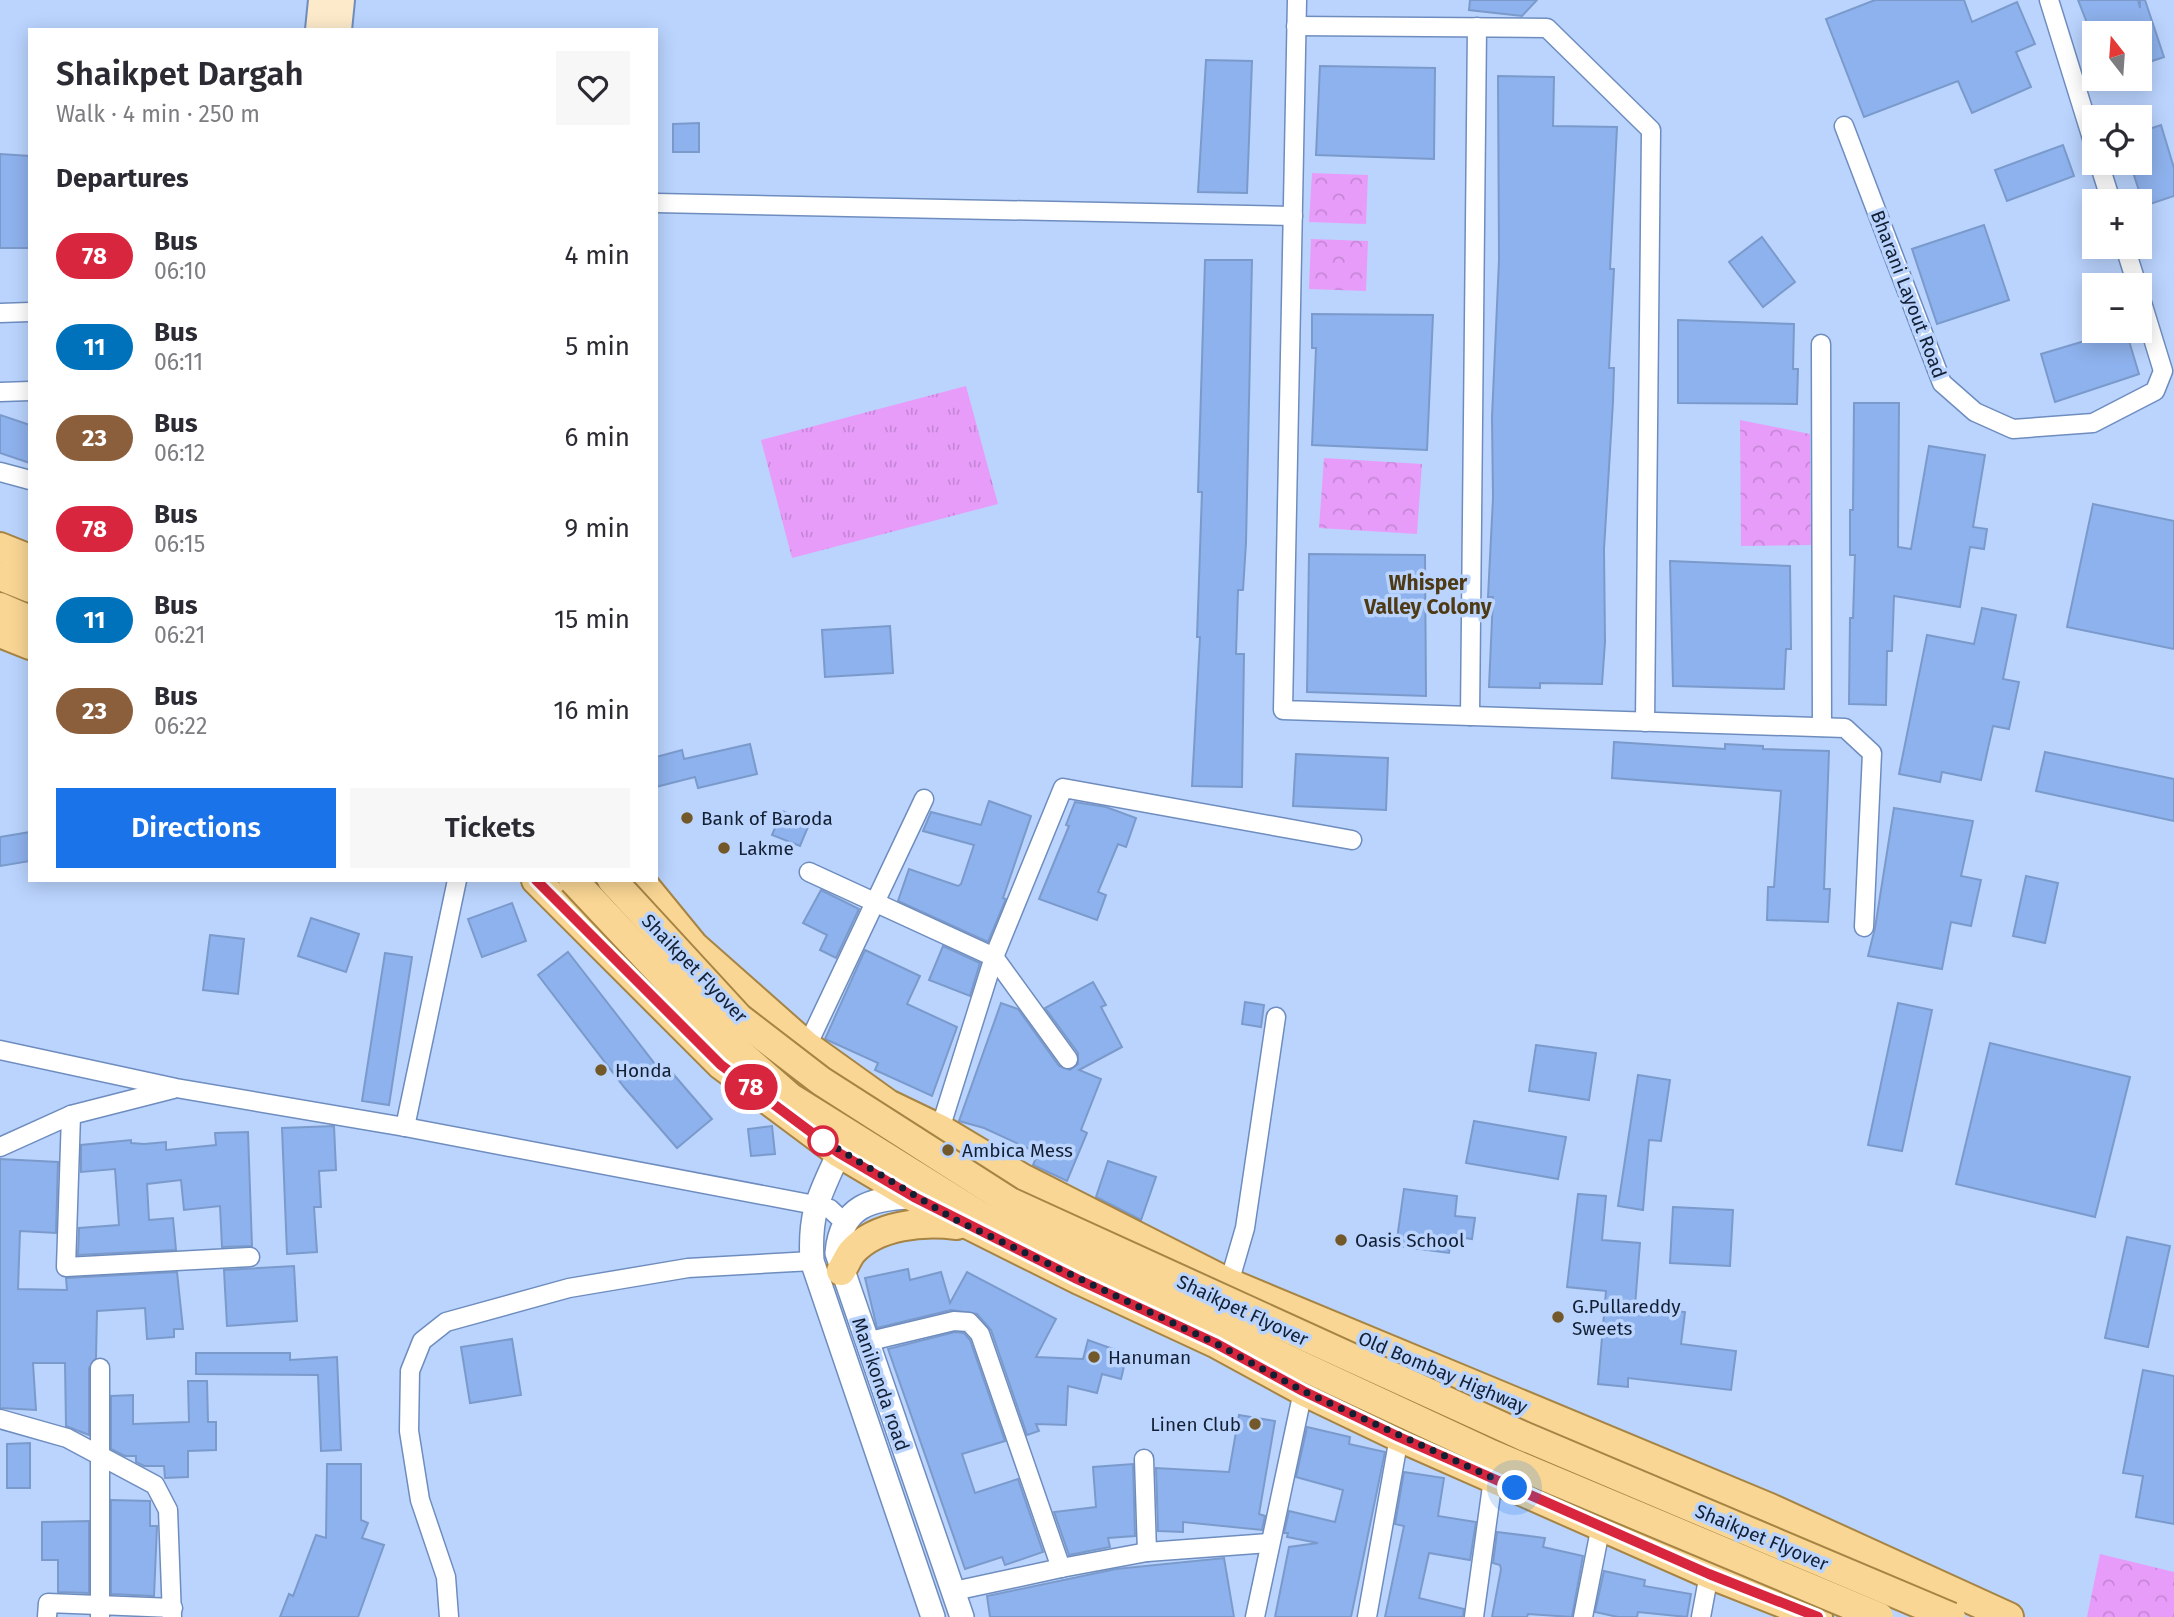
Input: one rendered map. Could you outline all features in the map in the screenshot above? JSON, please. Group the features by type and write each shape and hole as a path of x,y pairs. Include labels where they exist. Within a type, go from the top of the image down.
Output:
{"main road":[{"path":"318,28 321,0"},
{"path":"339,28 342,0"},
{"path":"0,547 28,558"},
{"path":"0,576 28,587"},
{"path":"0,607 28,619"},
{"path":"0,633 28,644"},
{"path":"538,882 721,1065 839,1153 914,1197 970,1227 1215,1343 1303,1391 1399,1437 1709,1574 1818,1617"},
{"name":"Shaikpet Flyover","path":"575,882 720,1036 791,1098 982,1217 1492,1454 1879,1617"},
{"name":"Shaikpet Flyover","path":"614,882 739,1018 821,1081 1010,1202 1511,1430 1951,1617"},
{"name":"Old Bombay Highway","path":"642,882 694,946 807,1046 888,1104 940,1129 1022,1178 1228,1283 1770,1508 2008,1617"},
{"path":"841,1271 852,1251 888,1231 912,1224 937,1223 970,1227"},
{"path":"1824,1617 1858,1548"}],"street":[{"path":"1297,0 1283,710 1845,728 1872,753 1864,927"},
{"path":"2049,0 2082,106"},
{"path":"1296,26 1547,28 1651,130 1645,722"},
{"path":"1470,716 1477,27"},
{"name":"Bharani Layout Road","path":"1844,126 1942,383 1975,412 2013,429 2092,423 2155,391 2163,370 2152,335"},
{"path":"658,203 1293,216"},
{"path":"0,313 28,312"},
{"path":"1821,344 1822,727"},
{"path":"0,392 28,391"},
{"path":"0,472 28,479"},
{"path":"940,1129 994,957 1063,788 1352,841"},
{"path":"807,1046 924,799"},
{"path":"809,872 994,957 1068,1059"},
{"path":"405,1127 457,882"},
{"path":"1228,1283 1245,1228 1276,1017"},
{"path":"0,1050 176,1088 405,1127 815,1205 830,1209 844,1222 857,1209 873,1202 914,1197"},
{"path":"0,1147 71,1115 176,1088"},
{"path":"71,1115 66,1267 250,1257"},
{"name":"Manikonda road","path":"839,1153 815,1205 810,1229 812,1261 933,1617"},
{"name":"Manikonda road","path":"844,1222 837,1254 841,1271 962,1617"},
{"path":"449,1617 446,1577 420,1500 409,1432 410,1371 422,1341 446,1322 569,1288 688,1268 812,1261"},
{"path":"866,1342 954,1321 968,1322 975,1326 981,1334 1062,1568"},
{"path":"100,1368 100,1611"},
{"path":"1255,1617 1303,1391"},
{"path":"0,1419 67,1438 155,1485 167,1502 172,1613 100,1611 48,1603 47,1617"},
{"path":"1367,1617 1399,1437"},
{"path":"1144,1459 1147,1552"},
{"path":"1474,1617 1493,1479"},
{"path":"1583,1617 1601,1525"},
{"path":"954,1591 1147,1552 1269,1543"},
{"path":"1701,1617 1709,1574"}],"green space":[{"path":"1312,173 1368,175 1366,224 1309,222"},
{"path":"1311,239 1368,241 1366,291 1309,289"},
{"path":"966,386 998,504 792,558 761,440"},
{"path":"1740,420 1810,434 1811,545 1741,546"},
{"path":"1324,458 1422,464 1417,534 1319,528"},
{"path":"2100,1554 2174,1572 2174,1617 2087,1617"}],"building":[{"path":"1470,0 1537,0 1522,16 1469,10"},
{"path":"1875,0 1964,0 1972,22 2017,2 2035,44 2016,52 2031,87 1972,113 1958,81 1864,117 1826,19"},
{"path":"2078,0 2138,0 2140,8 2140,0 2145,0 2152,21 2086,21"},
{"path":"2152,21 2164,57 2152,61"},
{"path":"1206,60 1252,61 1247,193 1198,192"},
{"path":"1320,66 1435,68 1434,159 1316,155"},
{"path":"1498,76 1554,77 1553,126 1617,127 1610,269 1614,269 1609,368 1614,368 1604,549 1605,642 1602,684 1540,683 1540,688 1489,687 1493,597 1488,597 1493,498 1492,417 1499,260"},
{"path":"699,123 699,152 673,152 673,124"},
{"path":"2161,125 2174,168 2174,196 2152,203 2152,189 2138,189 2134,175 2152,175 2152,128"},
{"path":"2063,145 2074,176 2007,201 1995,170"},
{"path":"0,154 28,156 28,248 0,248"},
{"path":"1984,225 2009,300 1937,324 1912,249"},
{"path":"1762,237 1795,282 1763,307 1729,262"},
{"path":"1205,260 1252,260 1246,543 1243,590 1238,590 1236,654 1244,654 1242,787 1192,786 1200,637 1197,637 1202,492 1198,492"},
{"path":"1312,314 1433,315 1427,450 1312,445 1316,348 1312,348"},
{"path":"1678,320 1794,324 1793,369 1798,369 1797,404 1678,403"},
{"path":"2082,342 2130,343 2139,374 2055,402 2041,354"},
{"path":"1854,403 1899,403 1898,547 1911,549 1929,446 1985,455 1973,527 1987,529 1984,549 1970,547 1960,607 1894,596 1892,651 1887,651 1886,705 1849,704 1850,618 1853,618 1855,555 1850,555"},
{"path":"0,415 28,424 28,462 0,453"},
{"path":"2093,504 2174,521 2174,649 2067,627"},
{"path":"1309,554 1425,555 1426,696 1307,692"},
{"path":"1670,561 1790,566 1791,649 1786,649 1784,689 1673,686"},
{"path":"1982,608 2016,615 2003,679 2019,682 2009,729 1993,726 1981,780 1942,772 1940,782 1899,774 1927,635 1974,644"},
{"path":"890,626 893,673 825,677 822,630"},
{"path":"1614,742 1725,749 1725,744 1763,746 1763,749 1829,751 1824,889 1830,889 1828,922 1767,920 1768,887 1774,887 1781,791 1612,778"},
{"path":"750,744 757,774 698,788 695,777 658,786 658,756 682,750 684,759"},
{"path":"2045,752 2174,779 2174,821 2036,791"},
{"path":"1296,754 1388,758 1386,810 1293,806"},
{"path":"989,801 1031,816 1003,898 1006,899 988,942 898,901 909,869 958,886 961,884 974,845 923,831 931,812 981,825"},
{"path":"1075,802 1106,807 1136,818 1126,847 1118,844 1098,892 1106,895 1097,920 1039,899 1069,826 1066,825"},
{"path":"1894,808 1973,821 1961,876 1981,880 1971,926 1951,922 1942,969 1868,956"},
{"path":"782,811 810,822 800,846 772,835"},
{"path":"28,832 28,861 0,866 0,837"},
{"path":"2026,876 2058,883 2045,943 2013,936"},
{"path":"821,890 859,909 836,958 820,950 827,935 803,923"},
{"path":"512,903 526,941 482,957 468,919"},
{"path":"311,918 359,934 346,972 298,956"},
{"path":"210,935 244,939 238,994 203,990"},
{"path":"943,946 980,963 970,996 929,980"},
{"path":"865,950 920,976 907,1004 957,1027 932,1096 875,1070 878,1063 825,1039"},
{"path":"568,952 662,1073 668,1068 712,1119 677,1148 624,1087 538,975"},
{"path":"385,953 412,957 389,1105 362,1101"},
{"path":"1093,982 1106,1005 1101,1007 1122,1047 1079,1070 1101,1079 1081,1130 1087,1133 1067,1181 1033,1165 1038,1153 984,1128 959,1121 1001,1003 1018,1009 1059,1066 1070,1070 1078,1064 1078,1053 1045,1008"},
{"path":"1245,1002 1264,1005 1261,1027 1242,1024"},
{"path":"1898,1003 1932,1010 1902,1151 1868,1145"},
{"path":"1990,1043 2130,1077 2095,1217 1956,1184"},
{"path":"1536,1045 1596,1053 1589,1100 1529,1091"},
{"path":"1638,1075 1670,1080 1661,1141 1649,1140 1643,1210 1618,1206"},
{"path":"1474,1121 1566,1137 1558,1179 1466,1163"},
{"path":"334,1126 336,1170 319,1171 321,1207 314,1207 317,1252 287,1254 282,1128"},
{"path":"772,1126 775,1154 751,1156 748,1129"},
{"path":"248,1132 252,1246 222,1247 220,1206 184,1210 181,1180 147,1184 149,1220 173,1218 176,1250 78,1255 79,1228 119,1225 115,1169 81,1172 81,1145 131,1140 131,1143 144,1144 166,1142 166,1150 216,1145 215,1133"},
{"path":"0,1159 58,1162 56,1233 20,1231 18,1289 67,1290 66,1278 177,1272 183,1329 174,1329 174,1337 147,1339 145,1308 97,1311 96,1358 89,1368 89,1435 66,1426 65,1363 33,1363 36,1410 0,1408"},
{"path":"1108,1161 1156,1177 1141,1220 1096,1197"},
{"path":"1404,1189 1457,1196 1455,1216 1475,1218 1472,1239 1452,1236 1449,1253 1396,1246"},
{"path":"1578,1194 1606,1196 1602,1240 1640,1243 1635,1306 1685,1312 1681,1344 1736,1351 1731,1390 1628,1378 1628,1387 1598,1384 1606,1291 1567,1287"},
{"path":"1673,1207 1733,1210 1730,1266 1670,1263"},
{"path":"2127,1237 2170,1246 2148,1347 2105,1338"},
{"path":"294,1266 297,1321 227,1326 224,1270"},
{"path":"908,1269 910,1280 941,1272 950,1303 967,1272 1056,1319 1036,1357 1083,1359 1088,1340 1127,1354 1121,1379 1102,1374 1097,1393 1068,1386 1066,1425 1036,1424 1039,1431 1027,1435 991,1330 977,1314 951,1310 877,1328 865,1278"},
{"path":"955,1332 964,1333 970,1340 1005,1441 962,1454 975,1493 1018,1479 1043,1552 1005,1565 1002,1557 965,1569 888,1349"},
{"path":"512,1339 521,1395 470,1403 461,1347"},
{"path":"196,1353 290,1353 290,1360 337,1357 341,1450 321,1451 318,1375 196,1374"},
{"path":"2143,1370 2174,1376 2174,1524 2136,1517 2143,1476 2123,1473"},
{"path":"188,1381 207,1381 208,1422 216,1422 216,1450 188,1451 188,1477 165,1478 164,1466 144,1466 136,1462 136,1456 125,1456 111,1449 111,1396 133,1395 133,1424 189,1422"},
{"path":"1239,1415 1275,1421 1259,1514 1265,1516 1262,1530 1183,1522 1183,1532 1158,1531 1156,1468 1229,1472"},
{"path":"1307,1427 1350,1437 1349,1444 1385,1452 1351,1617 1275,1617 1289,1547 1318,1543 1287,1537 1288,1533 1284,1533 1289,1511 1335,1522 1343,1490 1296,1477"},
{"path":"30,1443 30,1488 7,1488 7,1444"},
{"path":"327,1464 361,1464 361,1520 368,1523 362,1538 384,1545 358,1617 280,1617 289,1594 293,1596 316,1535 326,1538"},
{"path":"1133,1464 1135,1536 1108,1538 1110,1547 1069,1555 1054,1512 1096,1507 1093,1467"},
{"path":"1404,1472 1444,1478 1438,1516 1476,1522 1470,1560 1429,1553 1419,1598 1464,1609 1463,1617 1385,1617 1404,1526 1395,1524"},
{"path":"111,1500 150,1501 150,1526 157,1526 154,1596 111,1594"},
{"path":"89,1521 89,1593 58,1592 58,1560 42,1560 42,1522"},
{"path":"1497,1532 1545,1538 1543,1547 1583,1556 1572,1617 1528,1614 1527,1617 1492,1617 1501,1569 1500,1565 1493,1563"},
{"path":"1224,1558 1234,1617 990,1617 987,1596 1116,1569"},
{"path":"1604,1571 1645,1580 1644,1586 1691,1594 1687,1617 1638,1612 1637,1617 1618,1617 1595,1612"}],"bus line":[{"name":"78","path":"538,882 721,1065 839,1153 914,1197 1077,1279 1215,1343 1303,1391 1399,1437 1709,1574 1818,1617"}],"place":[{"name":"Bank of Baroda","path":"687,818"},
{"name":"Lakme","path":"724,848"},
{"name":"Honda","path":"601,1070"},
{"name":"Ambica Mess","path":"948,1150"},
{"name":"Oasis School","path":"1341,1240"},
{"name":"G.Pullareddy Sweets","path":"1558,1317"},
{"name":"Hanuman","path":"1094,1357"},
{"name":"Linen Club","path":"1255,1424"}],"district":[{"name":"Whisper Valley Colony","path":"1428,595"}],"route":[{"path":"823,1141 820,1138 839,1153 954,1219 1215,1343 1303,1391 1515,1488"}]}
